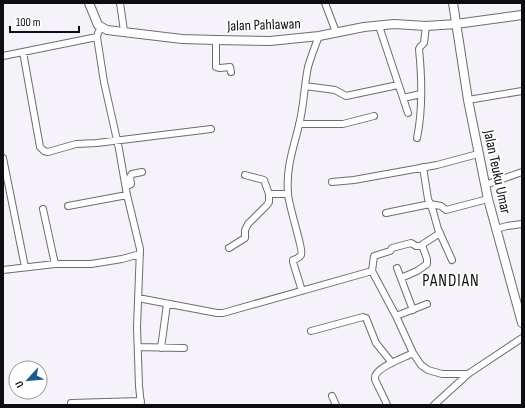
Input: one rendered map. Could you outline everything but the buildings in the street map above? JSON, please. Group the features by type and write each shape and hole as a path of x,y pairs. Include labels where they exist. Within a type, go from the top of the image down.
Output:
{"main road":[{"path":"88,3 96,22 101,27"},
{"name":"Jalan Teuku Umar","path":"453,3 478,154 488,199 522,323"},
{"name":"Jalan Pahlawan","path":"101,27 107,30 163,37 270,41 319,36 364,27 394,24 426,26 456,24 522,15"}],"street":[{"path":"120,3 124,31"},
{"path":"325,3 336,32"},
{"path":"379,26 408,113"},
{"path":"417,138 420,122 422,74 419,49 424,43 426,26"},
{"path":"71,403 141,403 138,347 140,254 117,140 102,77 97,37 101,27"},
{"path":"302,292 293,262 293,260 301,254 301,245 293,223 288,194 288,174 290,158 299,124 308,68 319,36"},
{"path":"3,56 97,37"},
{"path":"216,40 216,67 230,67 231,72"},
{"path":"23,52 40,147 44,151 48,152 76,144 97,143 211,129"},
{"path":"306,86 336,90 346,96 398,85"},
{"path":"468,100 522,91"},
{"path":"402,98 421,94"},
{"path":"299,124 342,124 374,116"},
{"path":"332,182 354,180 423,168 478,154"},
{"path":"3,158 25,267"},
{"path":"423,168 427,195 440,233 452,260"},
{"path":"126,187 131,184 130,176 132,174 142,172"},
{"path":"485,185 522,172"},
{"path":"229,248 245,238 247,226 267,205 269,194 264,180 245,175"},
{"path":"269,194 288,194"},
{"path":"68,206 127,195"},
{"path":"386,213 430,204 441,206 446,210 488,199"},
{"path":"43,210 55,264"},
{"path":"496,229 522,224"},
{"path":"440,233 422,245 418,246 411,243 392,248 390,252 374,255 372,271 396,316 413,353 421,364 432,372 442,374 468,374"},
{"path":"401,278 417,271 427,264 427,259 422,245"},
{"path":"3,270 55,264 91,264 122,259 140,254"},
{"path":"397,268 413,310"},
{"path":"138,298 223,313 302,292 372,271"},
{"path":"161,348 167,304"},
{"path":"396,316 427,304"},
{"path":"311,331 363,317 366,318 376,343 392,364"},
{"path":"434,405 468,374 522,338"},
{"path":"138,347 184,348"},
{"path":"387,405 375,377 376,374 381,368 413,353"},
{"path":"332,396 336,405"}],"district":[{"name":"PANDIAN","path":"451,281"}]}
